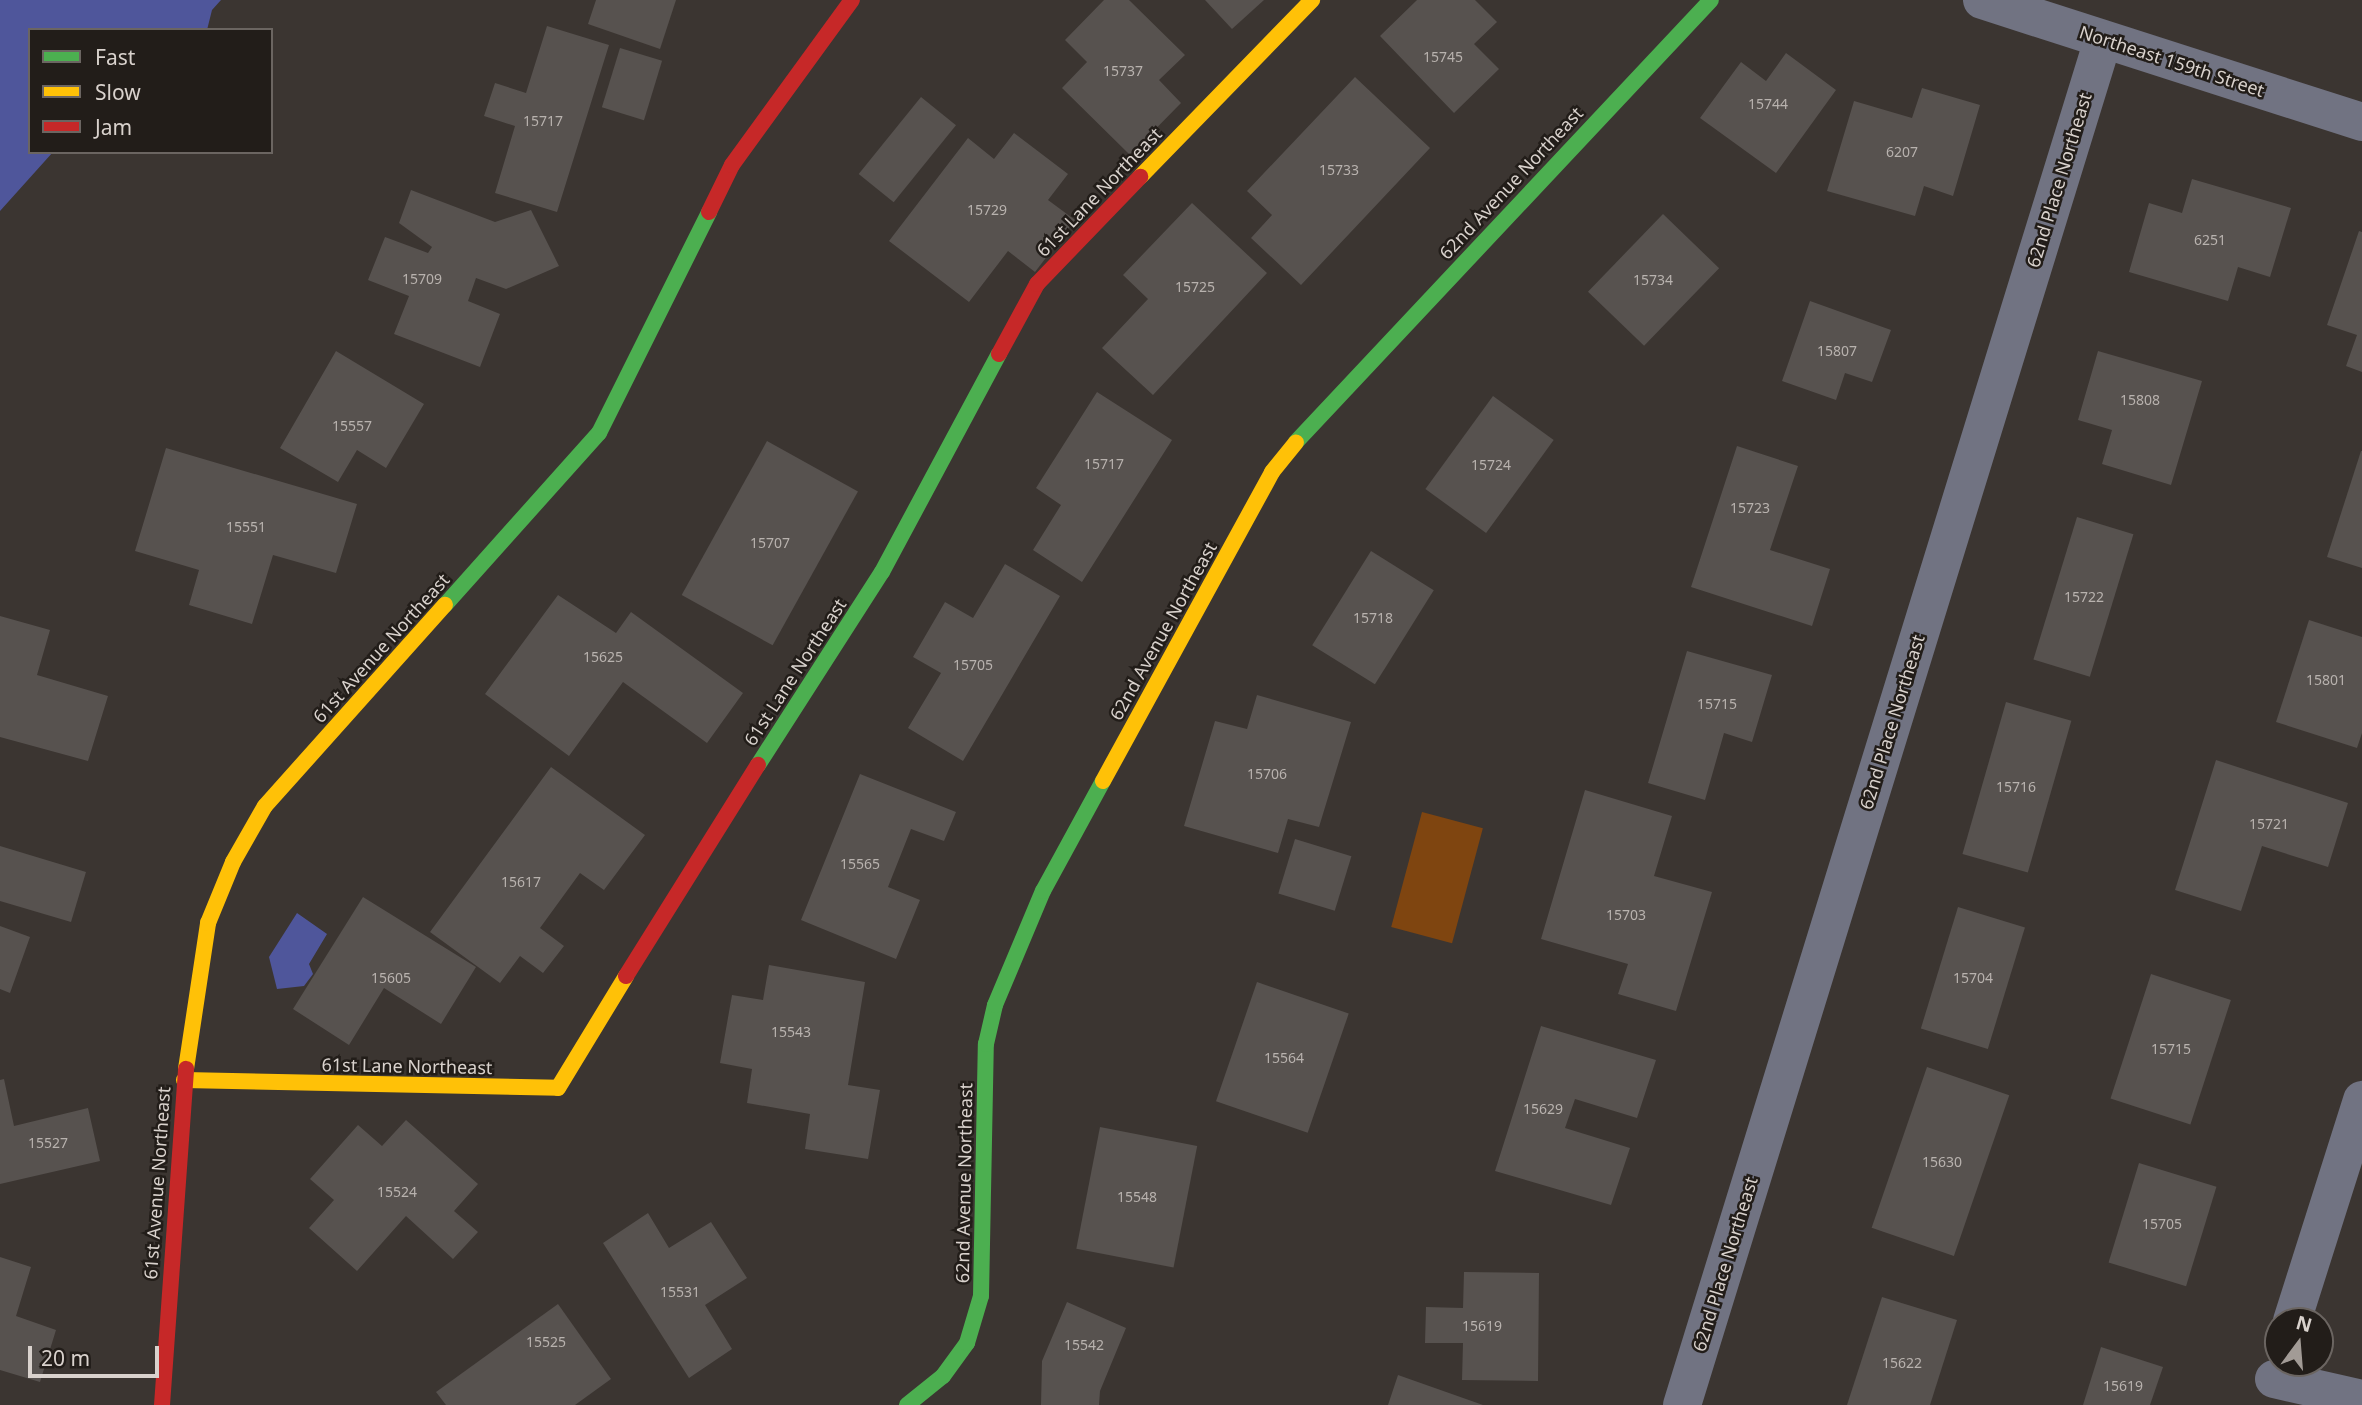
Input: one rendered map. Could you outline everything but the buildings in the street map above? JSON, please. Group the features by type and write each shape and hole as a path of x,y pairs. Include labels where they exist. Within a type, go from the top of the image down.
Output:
{"street":[{"name":"61st Avenue Northeast","path":"162,1405 184,1080 208,922 233,862 265,806 599,433 732,165 852,0"},
{"name":"61st Lane Northeast","path":"184,1080 558,1088 683,881 882,572 1037,285 1312,0"},
{"name":"62nd Avenue Northeast","path":"908,1405 943,1376 967,1343 981,1296 986,1044 995,1005 1043,891 1272,472 1314,419 1711,0"},
{"name":"Northeast 159th Street","path":"1982,0 2362,122"},
{"name":"62nd Place Northeast","path":"1682,1405 2103,40"},
{"path":"2296,1307 2362,1100"},
{"path":"2273,1382 2362,1399"}],"shaded area":[{"path":"1422,812 1483,828 1452,943 1391,927"}],"water":[{"path":"0,0 221,0 212,10 208,28 28,28 28,154 51,154 0,211"},
{"path":"297,913 327,934 309,964 313,974 304,986 277,989 269,957"}],"traffic: fast":[{"path":"1296,442 1711,0"},
{"path":"445,605 599,433 709,212"},
{"path":"758,765 882,572 999,354"},
{"path":"907,1405 943,1376 967,1343 981,1296 986,1044 995,1005 1043,891 1103,781"}],"traffic: slow":[{"path":"1140,177 1312,0"},
{"path":"1103,781 1272,472 1296,442"},
{"path":"186,1069 208,923 233,862 265,806 445,605"},
{"path":"184,1080 558,1088 626,976"}],"traffic: jam":[{"path":"709,212 732,165 852,0"},
{"path":"999,354 1037,284 1140,177"},
{"path":"626,976 758,765"},
{"path":"162,1405 186,1069"}]}
